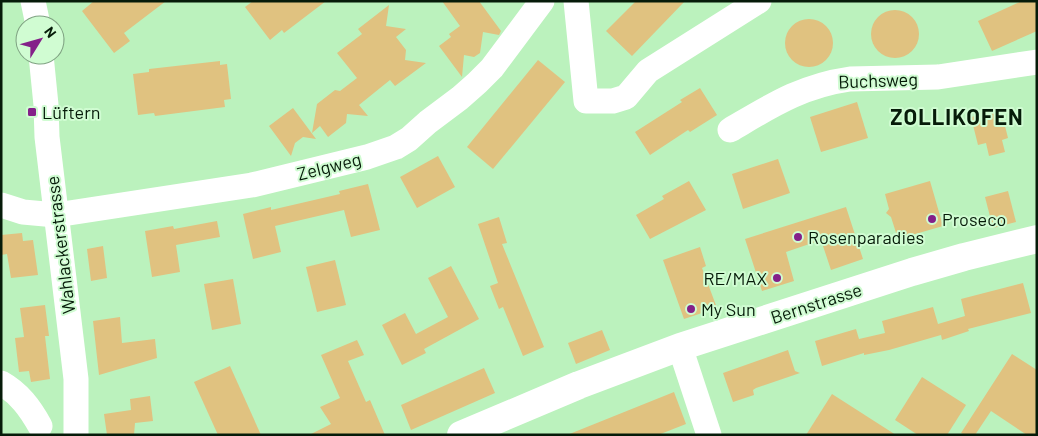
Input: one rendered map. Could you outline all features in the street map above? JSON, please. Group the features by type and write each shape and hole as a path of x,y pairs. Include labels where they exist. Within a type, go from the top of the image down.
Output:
{"main road":[{"name":"Bernstrasse","path":"461,435 680,347 912,272 1037,239"}],"street":[{"path":"33,1 36,15"},
{"name":"Zelgweg","path":"1,205 22,212 56,215 252,185 367,157 404,143 460,98 492,68 542,1"},
{"path":"576,1 586,101 613,101 626,97 648,71 759,1"},
{"name":"Buchsweg","path":"730,130 794,94 835,81 938,77 1037,62"},
{"name":"Wahlackerstrasse","path":"42,65 47,137 76,379 76,430"},
{"path":"680,347 710,435"},
{"path":"1,383 22,398 31,410 36,430 76,430"}],"building":[{"path":"94,1 166,1 124,33 130,41 114,53 82,11"},
{"path":"253,1 326,1 284,33 282,30 270,40 245,7"},
{"path":"442,1 479,1 501,31 499,35 483,32 480,53 474,57 464,55 462,77 439,46 451,37 449,34 460,26"},
{"path":"636,1 685,1 632,56 606,31"},
{"path":"1022,1 1037,1 1037,31 992,51 978,21"},
{"path":"389,5 386,26 406,29 396,37 406,50 405,60 426,63 395,86 390,80 359,105 368,116 347,114 346,123 328,137 320,126 312,133 317,104 335,90 340,91 357,78 337,53 362,34 358,29"},
{"path":"895,10 904,12 912,17 917,25 919,34 917,43 912,51 904,56 895,58 886,56 878,51 873,43 871,34 873,25 878,17 886,12"},
{"path":"809,19 818,21 826,26 831,34 833,43 831,52 826,60 818,65 809,67 800,65 792,60 787,52 785,43 787,34 792,26 800,21"},
{"path":"538,60 565,82 493,169 467,147"},
{"path":"220,61 220,65 227,64 231,99 224,100 225,107 155,116 154,113 138,115 133,74 149,72 149,69"},
{"path":"700,88 717,115 690,132 688,130 650,155 635,132 682,102 680,100"},
{"path":"857,102 868,138 821,152 810,117"},
{"path":"293,108 316,139 303,137 295,143 291,156 269,126"},
{"path":"997,111 998,119 1003,118 1008,138 1002,140 1005,152 989,156 986,143 978,145 971,117"},
{"path":"438,156 455,187 417,208 400,177"},
{"path":"778,159 790,193 743,209 732,174"},
{"path":"689,181 706,210 650,239 636,215 664,199 662,196"},
{"path":"930,181 943,226 898,239 891,217 886,213 889,209 885,194"},
{"path":"368,184 380,230 351,237 344,210 275,226 281,252 253,259 243,214 271,207 271,210 340,194 339,191"},
{"path":"1008,191 1016,222 993,228 985,197"},
{"path":"846,207 863,259 831,270 821,240 786,252 794,281 762,291 745,239"},
{"path":"499,217 507,243 502,244 544,347 523,356 503,307 499,309 490,286 498,283 478,224"},
{"path":"217,221 220,237 176,245 180,272 152,277 145,231 173,226 174,229"},
{"path":"22,233 23,241 33,240 38,275 11,278 7,254 1,255 1,235"},
{"path":"103,246 107,278 91,281 87,249"},
{"path":"700,247 706,266 702,268 717,308 684,319 663,260"},
{"path":"335,260 346,305 317,312 306,267"},
{"path":"451,266 479,319 424,349 426,353 402,365 382,325 405,313 416,334 448,317 428,278"},
{"path":"233,279 241,324 212,330 204,284"},
{"path":"1023,283 1031,313 968,329 969,331 942,340 941,335 889,350 864,355 864,353 822,366 815,341 856,329 859,339 885,333 882,321 933,307 938,324 965,316 961,299"},
{"path":"45,305 49,336 45,336 50,379 31,382 29,371 19,372 15,338 24,337 20,308"},
{"path":"120,317 122,343 155,339 157,358 99,375 93,321"},
{"path":"602,330 610,350 576,364 568,343"},
{"path":"357,340 364,355 348,361 366,402 370,400 385,435 309,435 331,424 320,407 340,398 321,355"},
{"path":"788,350 795,371 800,373 756,388 753,390 754,395 733,402 723,373"},
{"path":"1012,354 1037,370 1037,435 1027,435 991,411 975,435 961,433"},
{"path":"230,366 261,435 218,435 194,382"},
{"path":"484,368 495,393 411,430 401,405"},
{"path":"922,377 966,405 947,435 918,435 895,420"},
{"path":"674,392 686,424 658,435 567,435"},
{"path":"832,394 896,435 806,435"},
{"path":"150,396 153,421 135,423 134,435 107,435 104,414 131,410 130,399"}],"place":[{"name":"Lüftern","path":"32,112"},
{"name":"Proseco","path":"932,219"},
{"name":"Rosenparadies","path":"798,237"},
{"name":"RE/MAX","path":"777,278"},
{"name":"My Sun","path":"691,309"}],"district":[{"name":"ZOLLIKOFEN","path":"957,116"}]}
